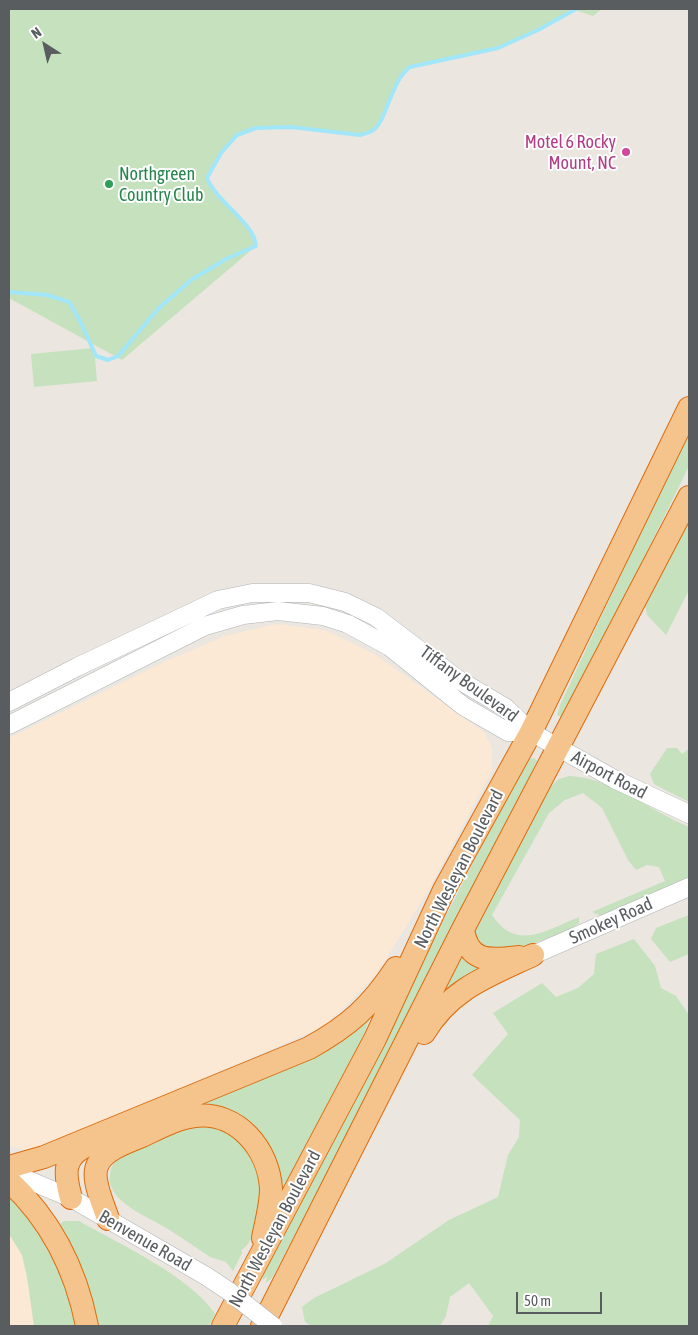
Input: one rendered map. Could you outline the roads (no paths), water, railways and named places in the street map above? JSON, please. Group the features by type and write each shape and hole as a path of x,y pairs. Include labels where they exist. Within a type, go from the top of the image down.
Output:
{"highway":[{"name":"North Wesleyan Boulevard","path":"223,1326 375,1039 449,880 531,732 689,410"},
{"name":"North Wesleyan Boulevard","path":"262,1326 463,929 689,497"},
{"path":"9,1167 44,1157 282,1060 334,1034 360,1015 378,996 437,907"},
{"path":"463,929 470,951 479,957 491,960 532,956"},
{"path":"361,1131 434,1016 461,991 532,956"},
{"path":"108,1219 96,1179 97,1164 104,1156 118,1147 182,1119 196,1116 221,1119 250,1136 261,1152 269,1172 271,1190 259,1259"},
{"path":"71,1198 66,1180 66,1169 70,1158 79,1149 117,1132 141,1117"},
{"path":"9,1181 33,1205 56,1238 72,1272 87,1326"}],"street":[{"name":"Tiffany Boulevard","path":"9,702 77,667 218,600 252,592 290,591 309,593 346,602 376,617 459,680 506,708 531,732"},
{"name":"Tiffany Boulevard","path":"9,725 205,626 243,615 278,612 323,616 355,628 390,647 463,706 508,732 531,732"},
{"name":"Airport Road","path":"531,732 614,779 689,814"},
{"name":"Smokey Road","path":"532,956 689,887"},
{"name":"Benvenue Road","path":"9,1172 71,1198 206,1276 230,1292 273,1326"}],"waterway":[{"path":"9,292 47,295 69,302 96,356 108,360 118,356 158,309 191,280 226,259 256,246 254,237 249,229 218,195 207,178 221,153 237,135 256,128 291,127 360,135 372,131 381,119 398,82 410,67 498,48 538,30 576,9"}],"place":[{"name":"Motel 6 Rocky Mount, NC","path":"626,152"},
{"name":"Northgreen Country Club","path":"109,184"}]}
